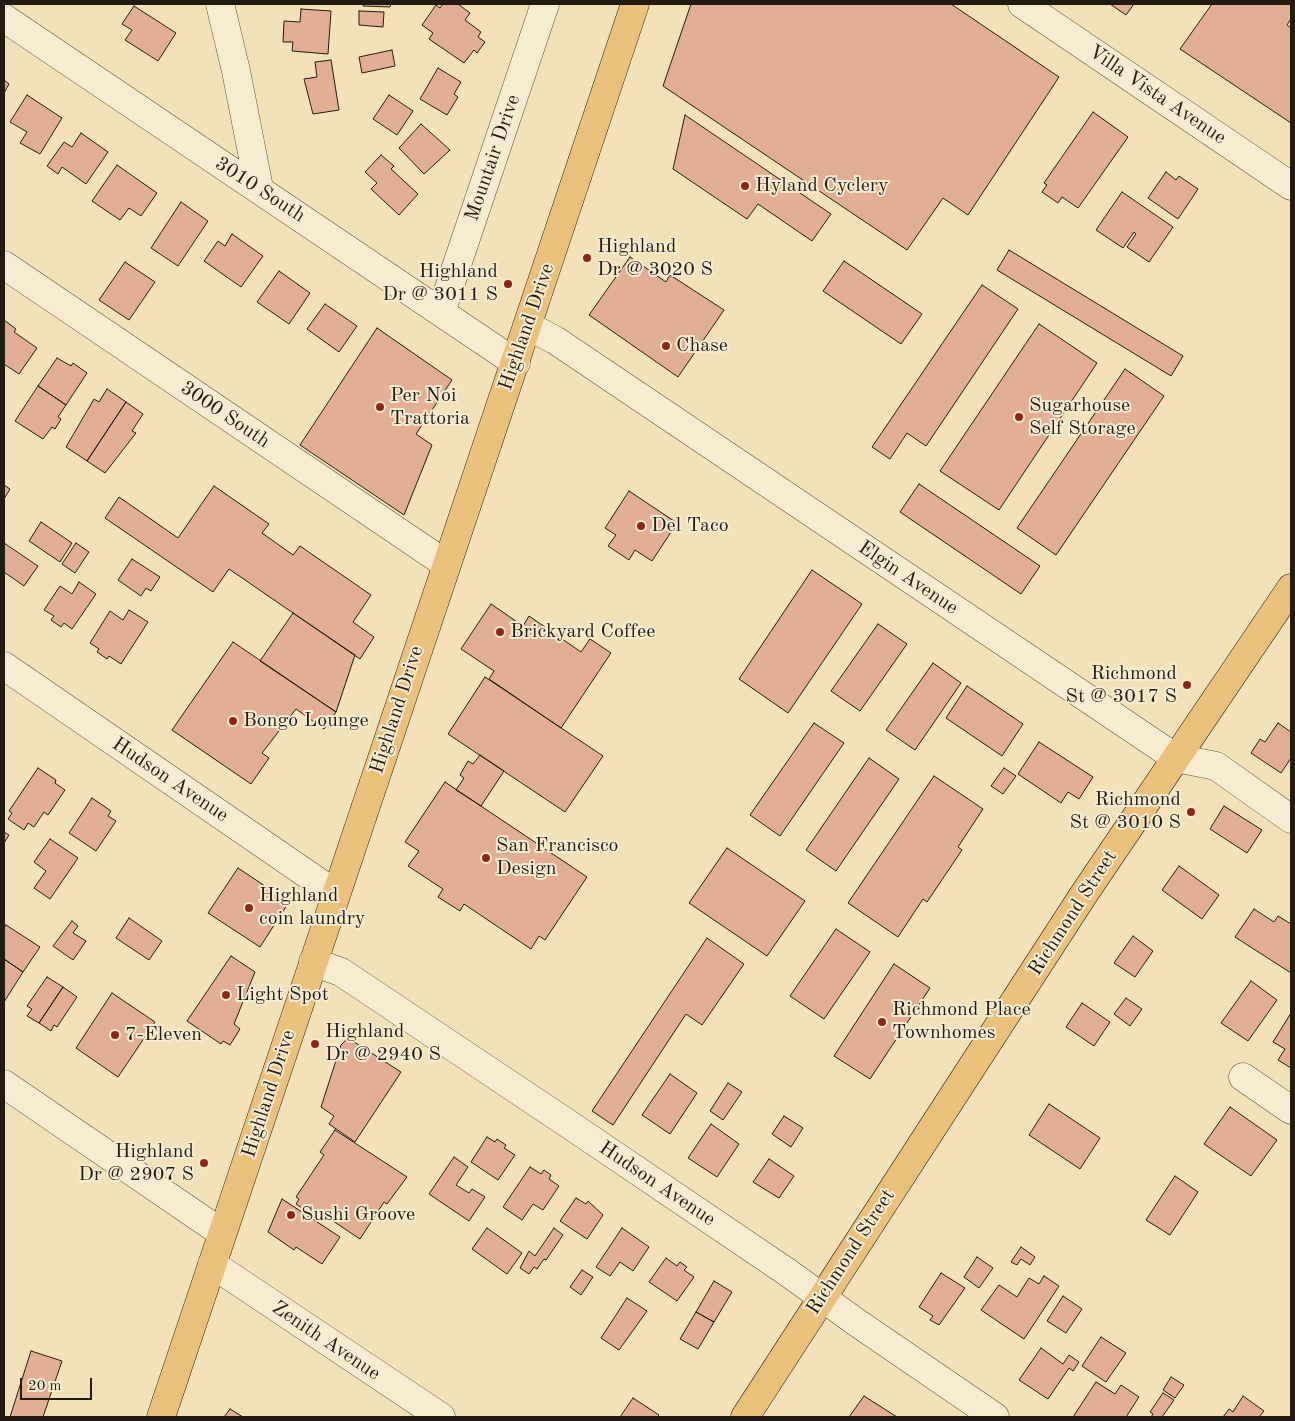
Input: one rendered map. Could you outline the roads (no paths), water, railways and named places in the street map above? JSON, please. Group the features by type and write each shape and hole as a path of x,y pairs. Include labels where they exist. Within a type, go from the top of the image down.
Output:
{"main road":[{"name":"Highland Drive","path":"161,1417 635,4"},
{"name":"Richmond Street","path":"746,1417 1084,894 1291,588"}],"street":[{"path":"220,4 236,71 259,188"},
{"name":"Mountair Drive","path":"441,312 545,4"},
{"name":"Villa Vista Avenue","path":"1022,4 1291,186"},
{"name":"3010 South","path":"4,18 148,118 259,188 516,363"},
{"name":"3000 South","path":"4,265 446,564"},
{"name":"Elgin Avenue","path":"528,326 555,340 1176,758 1216,766 1291,819"},
{"name":"Hudson Avenue","path":"4,666 336,894"},
{"name":"Hudson Avenue","path":"313,962 341,972 822,1297 995,1417"},
{"path":"1243,1077 1291,1110"},
{"path":"4,1084 222,1233"},
{"name":"Zenith Avenue","path":"212,1264 441,1417"}],"place":[{"name":"Hyland Cyclery","path":"745,186"},
{"name":"Highland Dr @ 3020 S","path":"587,258"},
{"name":"Highland Dr @ 3011 S","path":"508,284"},
{"name":"Chase","path":"666,346"},
{"name":"Per Noi Trattoria","path":"380,407"},
{"name":"Sugarhouse Self Storage","path":"1019,417"},
{"name":"Del Taco","path":"641,526"},
{"name":"Brickyard Coffee","path":"500,632"},
{"name":"Richmond St @ 3017 S","path":"1187,685"},
{"name":"Bongo Lounge","path":"233,721"},
{"name":"Richmond St @ 3010 S","path":"1191,812"},
{"name":"San Francisco Design","path":"486,858"},
{"name":"Highland coin laundry","path":"249,908"},
{"name":"Light Spot","path":"226,995"},
{"name":"Richmond Place Townhomes","path":"882,1022"},
{"name":"7-Eleven","path":"115,1035"},
{"name":"Highland Dr @ 2940 S","path":"315,1044"},
{"name":"Highland Dr @ 2907 S","path":"204,1163"},
{"name":"Sushi Groove","path":"291,1215"}]}
